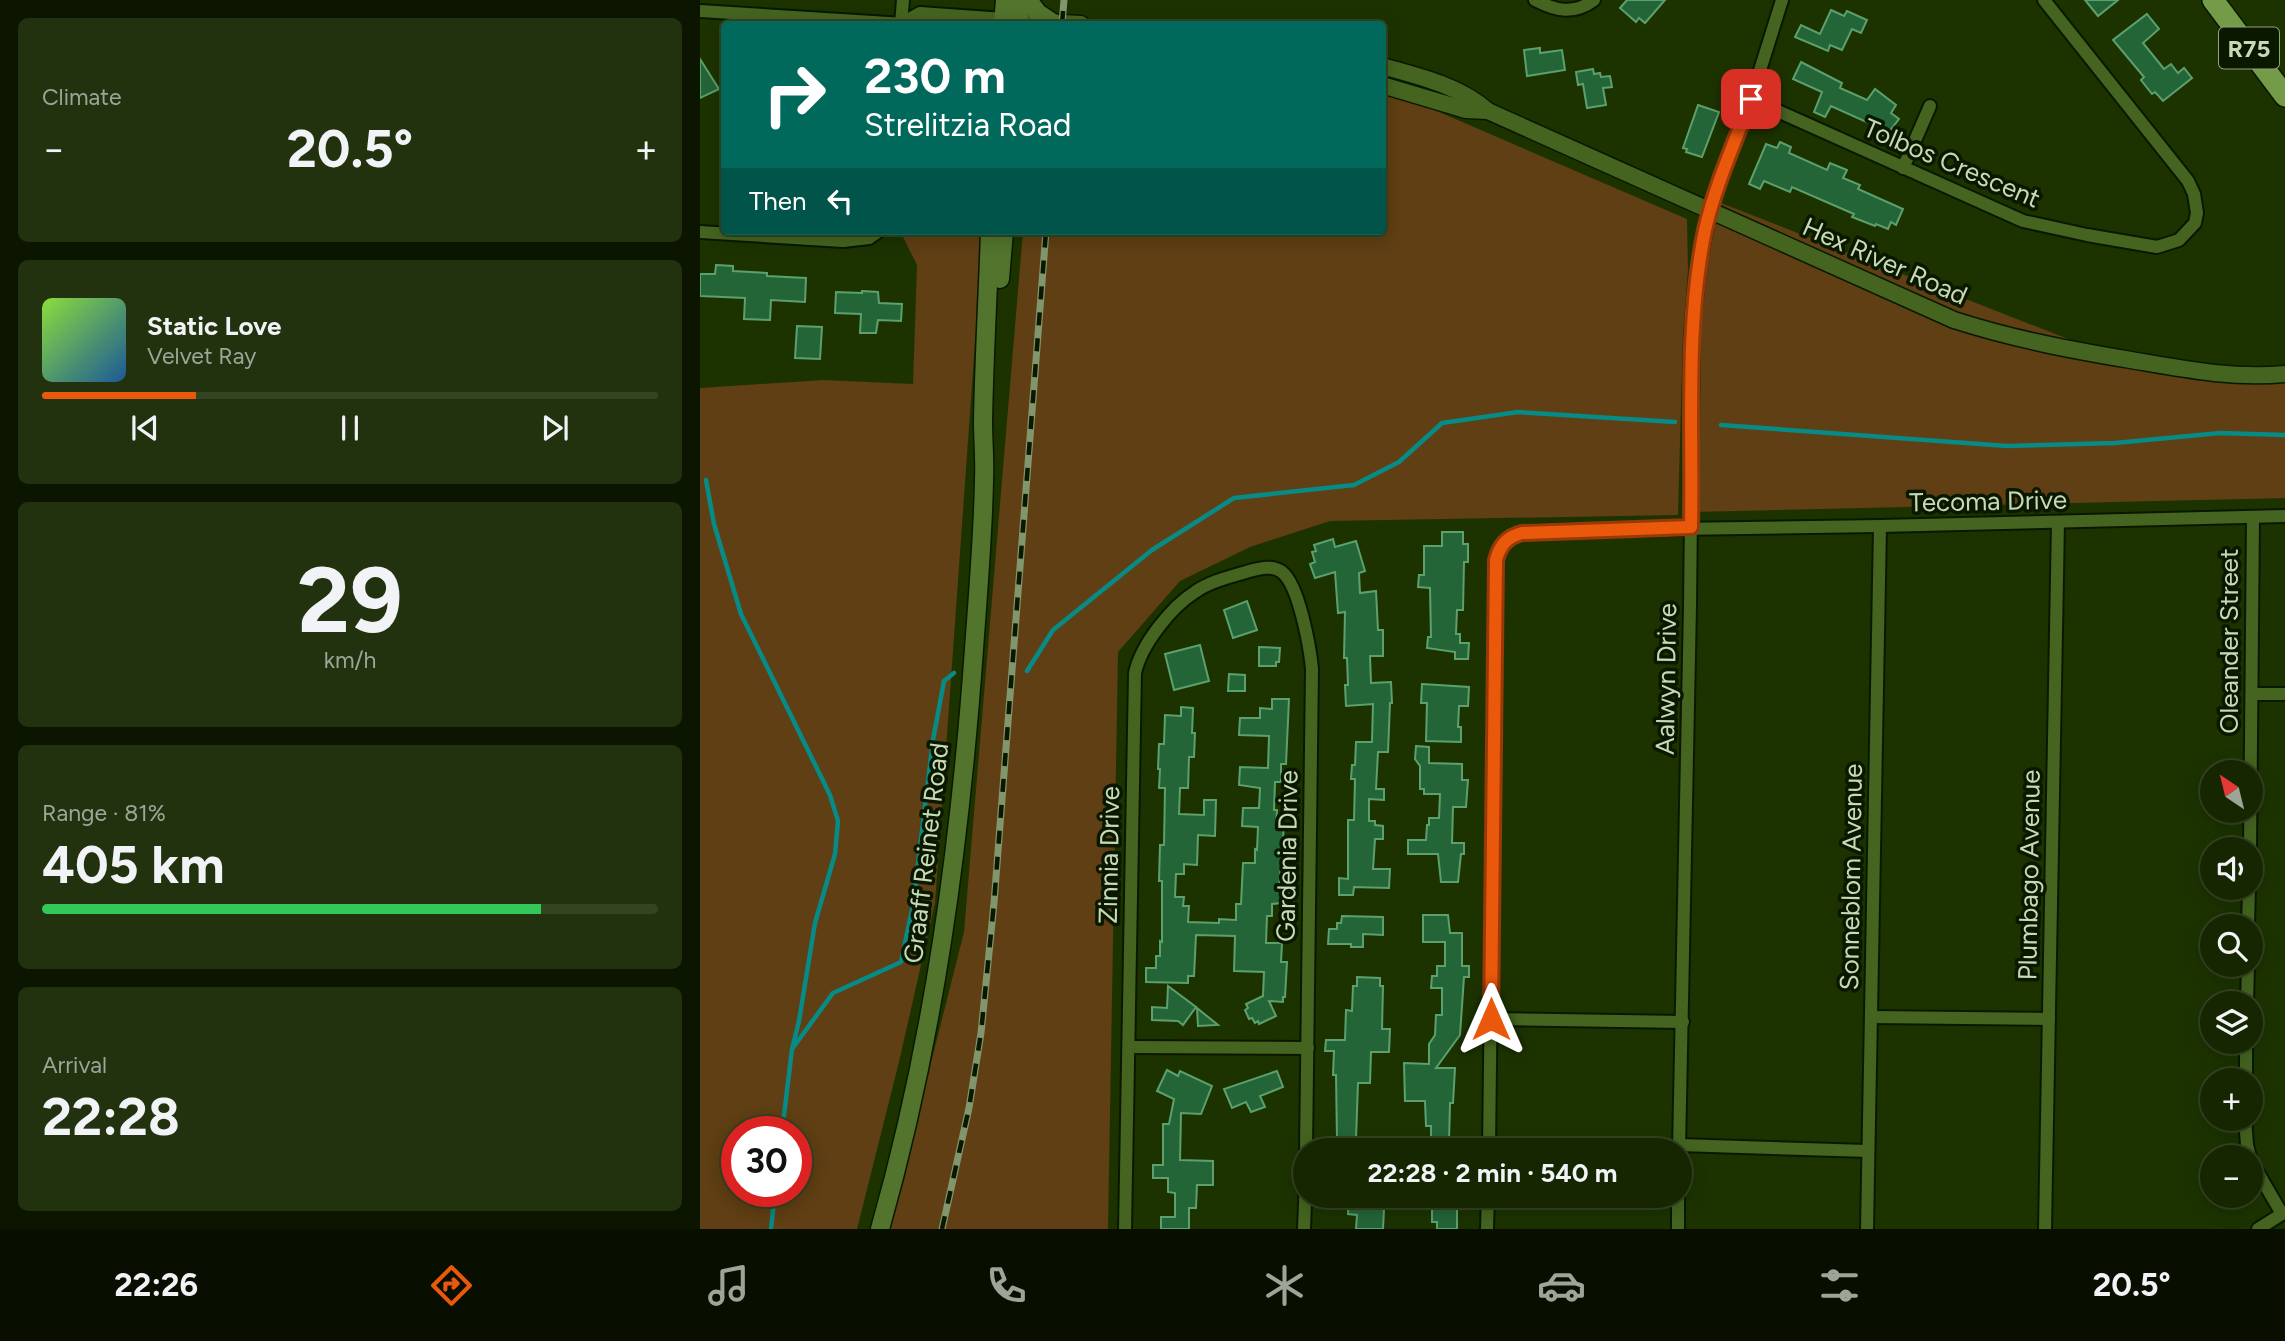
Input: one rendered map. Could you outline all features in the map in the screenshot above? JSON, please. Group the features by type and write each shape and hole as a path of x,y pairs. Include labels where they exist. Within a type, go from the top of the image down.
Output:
{"highway":[{"name":"R75","path":"2213,0 2285,96"}],"main road":[{"path":"1005,0 1011,21"},
{"path":"1011,21 1019,0"},
{"path":"1028,0 1038,13 1050,21"},
{"name":"Graaff Reinet Road","path":"880,1229 924,1047 944,937 967,731 984,478 983,421 990,235"},
{"name":"Graaff Reinet Road","path":"984,478 989,449 1004,235"}],"street":[{"path":"902,21 903,0"},
{"path":"1535,0 1566,11 1578,10 1594,0"},
{"name":"Aalwyn Drive","path":"1679,1138 1693,327 1700,262 1710,209 1751,99 1782,0"},
{"name":"Tolbos Crescent","path":"1751,99 2037,225 2157,247 2179,240 2195,223 2197,214 2194,194 2188,181 2044,0"},
{"path":"700,11 855,21"},
{"path":"907,21 920,13 1001,21"},
{"name":"Hex River Road","path":"1386,67 1446,86 1473,98 1488,111 1954,320 2003,336 2191,371 2259,376 2285,374"},
{"name":"Hex River Road","path":"1386,86 1466,110 1488,111"},
{"path":"1903,167 1930,106"},
{"path":"700,232 721,233"},
{"path":"748,235 844,241 873,235"},
{"name":"Tecoma Drive","path":"1491,1019 1496,560 1498,551 1507,539 1522,533 1691,527 1880,526 2285,516"},
{"name":"Oleander Street","path":"2250,837 2253,518"},
{"name":"Plumbago Avenue","path":"2045,1229 2058,522"},
{"name":"Sonneblom Avenue","path":"1867,1229 1880,526"},
{"name":"Zinnia Drive","path":"1125,1229 1135,673 1146,645 1195,591 1259,569 1279,570"},
{"name":"Gardenia Drive","path":"1279,570 1288,579 1297,601 1308,635 1311,660 1306,1138"},
{"path":"2253,694 2285,694"},
{"path":"1871,1017 2049,1019"},
{"path":"1489,1138 1491,1019 1683,1022"},
{"path":"1130,1047 1308,1048"},
{"path":"1692,1147 1868,1151"},
{"path":"2258,1229 2284,1213 2263,1179"},
{"path":"1304,1229 1305,1208"},
{"path":"1487,1229 1488,1208"},
{"path":"1678,1208 1678,1229"}],"shaded area":[{"path":"1386,96 1409,99 1687,219 1688,270 1683,334 1678,515 1330,521 1250,547 1180,581 1118,652 1108,1229 889,1229 964,932 1023,235 1386,235"},
{"path":"1721,203 2160,375 2285,367 2285,498 1692,512 1705,269"},
{"path":"902,235 983,235 935,903 857,1229 700,1229 700,388 824,380 913,384 917,265"}],"building":[{"path":"1627,0 1665,0 1645,23 1639,18 1636,22 1620,8"},
{"path":"2085,0 2118,0 2098,16"},
{"path":"1831,10 1844,16 1847,11 1867,20 1861,33 1852,29 1842,50 1830,45 1828,51 1795,37 1801,25 1820,34"},
{"path":"2147,14 2159,29 2143,43 2164,69 2171,64 2178,73 2184,68 2192,78 2163,101 2155,92 2152,94 2141,80 2144,77 2113,40"},
{"path":"1540,48 1540,53 1562,50 1565,70 1527,76 1524,50"},
{"path":"700,59 719,89 700,98"},
{"path":"1801,62 1842,83 1840,88 1867,100 1875,89 1896,105 1891,113 1899,119 1885,137 1869,123 1831,106 1825,117 1814,112 1822,92 1793,79"},
{"path":"1593,69 1594,74 1600,73 1601,77 1610,76 1612,87 1603,88 1606,105 1587,108 1583,84 1578,85 1576,72"},
{"path":"1698,105 1719,112 1702,157 1686,152 1687,149 1683,148"},
{"path":"1780,142 1791,147 1789,153 1827,170 1830,163 1847,170 1843,178 1860,185 1858,189 1903,209 1896,225 1891,222 1888,229 1876,224 1875,226 1792,187 1790,192 1764,181 1760,189 1749,184 1766,144 1777,148"},
{"path":"716,265 733,266 733,271 767,273 767,276 806,278 805,302 771,300 770,320 744,319 745,298 700,296 700,274 715,274"},
{"path":"836,292 878,292 879,303 902,304 901,321 878,320 876,333 860,333 861,314 835,313"},
{"path":"797,326 822,327 820,359 795,358"},
{"path":"1442,532 1463,532 1463,544 1468,544 1468,562 1464,562 1463,610 1457,610 1456,634 1460,634 1460,643 1469,643 1468,659 1455,659 1455,652 1427,648 1428,637 1431,637 1430,588 1418,587 1419,575 1424,575 1424,546 1442,546"},
{"path":"1333,539 1335,547 1356,541 1365,571 1359,573 1360,593 1376,591 1378,630 1383,630 1383,656 1370,656 1371,683 1391,682 1388,752 1378,752 1376,789 1384,789 1384,800 1369,799 1369,821 1383,826 1383,839 1375,839 1373,869 1390,869 1389,888 1354,887 1353,895 1339,895 1339,878 1348,879 1348,820 1354,820 1355,779 1351,779 1356,742 1372,742 1373,704 1346,706 1345,685 1348,685 1347,658 1344,658 1345,612 1338,613 1335,572 1315,578 1310,564 1315,562 1312,552 1316,551 1314,545"},
{"path":"1247,601 1257,630 1233,638 1224,610"},
{"path":"1200,645 1209,681 1174,690 1165,654"},
{"path":"1259,647 1280,648 1276,666 1259,666"},
{"path":"1229,674 1245,675 1245,691 1228,691"},
{"path":"1422,684 1469,687 1468,706 1459,706 1458,727 1461,727 1461,742 1426,741 1427,703 1421,703"},
{"path":"1272,699 1289,699 1286,764 1281,764 1281,782 1275,782 1274,810 1277,810 1276,826 1284,826 1279,889 1294,890 1294,902 1272,904 1272,916 1267,916 1266,943 1282,943 1281,962 1287,962 1285,997 1283,1002 1269,1001 1276,1016 1259,1024 1252,1018 1249,1019 1245,1010 1248,1008 1246,1004 1263,996 1264,972 1234,971 1235,936 1196,935 1194,976 1188,976 1188,983 1146,982 1146,968 1156,968 1156,956 1160,956 1160,941 1162,942 1162,881 1159,881 1160,845 1164,845 1165,788 1159,788 1158,769 1159,744 1164,744 1165,715 1181,716 1181,707 1193,708 1194,757 1189,757 1188,788 1180,788 1179,814 1204,815 1204,800 1216,800 1215,836 1198,835 1197,865 1184,864 1184,874 1176,874 1175,897 1184,897 1183,906 1189,906 1188,922 1219,923 1219,919 1236,920 1236,904 1241,904 1243,863 1255,863 1255,849 1257,850 1258,827 1242,826 1243,808 1259,808 1260,788 1239,785 1240,767 1268,768 1269,736 1239,735 1240,718 1260,718 1260,708 1272,709"},
{"path":"1416,746 1429,747 1429,763 1462,764 1462,780 1468,780 1466,807 1453,807 1452,843 1464,843 1458,882 1441,882 1438,854 1408,854 1408,840 1426,840 1429,818 1439,818 1440,794 1424,794 1424,789 1420,789 1420,766 1415,759"},
{"path":"1423,915 1448,915 1450,933 1462,933 1462,966 1469,966 1469,977 1464,977 1460,1035 1436,1068 1455,1068 1449,1138 1431,1138 1431,1126 1426,1126 1425,1101 1405,1101 1404,1063 1429,1064 1429,1044 1435,1035 1436,1015 1442,1015 1442,988 1431,988 1432,976 1437,976 1437,966 1445,966 1445,942 1423,942"},
{"path":"1342,916 1383,917 1383,935 1363,934 1363,947 1328,944 1329,929 1337,929 1337,923 1341,923"},
{"path":"1357,977 1380,978 1380,986 1383,986 1382,1029 1390,1029 1389,1052 1371,1052 1370,1083 1358,1083 1356,1138 1337,1138 1334,1051 1325,1051 1326,1040 1345,1040 1346,1010 1352,1011 1353,986 1357,986"},
{"path":"1168,986 1196,1007 1183,1025 1178,1021 1152,1020 1152,1007 1167,1008"},
{"path":"1197,1008 1218,1025 1198,1026"},
{"path":"1167,1070 1178,1076 1180,1071 1212,1086 1201,1114 1181,1113 1180,1160 1213,1161 1213,1185 1197,1185 1196,1208 1189,1208 1189,1229 1161,1229 1161,1217 1175,1217 1175,1193 1168,1192 1168,1178 1153,1178 1153,1165 1163,1165 1163,1124 1169,1124 1174,1099 1157,1091"},
{"path":"1277,1071 1283,1087 1260,1096 1265,1107 1251,1112 1246,1102 1232,1108 1224,1089"},
{"path":"1348,1208 1384,1209 1383,1229 1356,1229 1357,1215 1348,1214"},
{"path":"1432,1208 1457,1208 1457,1229 1437,1229 1437,1222 1432,1222"}],"waterway":[{"path":"1027,671 1053,630 1152,550 1234,498 1354,485 1399,462 1442,423 1518,412 1675,422"},
{"path":"1721,425 2007,446 2115,443 2220,433 2285,435"},
{"path":"706,480 714,524 741,614 830,795 838,821 835,854 815,923 792,1049"},
{"path":"784,1116 792,1049 833,993 901,962 913,905 933,740 944,681 954,673"},
{"path":"771,1229 773,1207"}],"railway":[{"path":"1062,21 1064,0"},
{"path":"942,1229 969,1108 981,1033 994,903 1046,235"}],"route":[{"path":"1491,1019 1492,778 1498,551 1507,539 1537,531 1691,527 1693,327 1700,262 1710,209 1751,99"}]}
